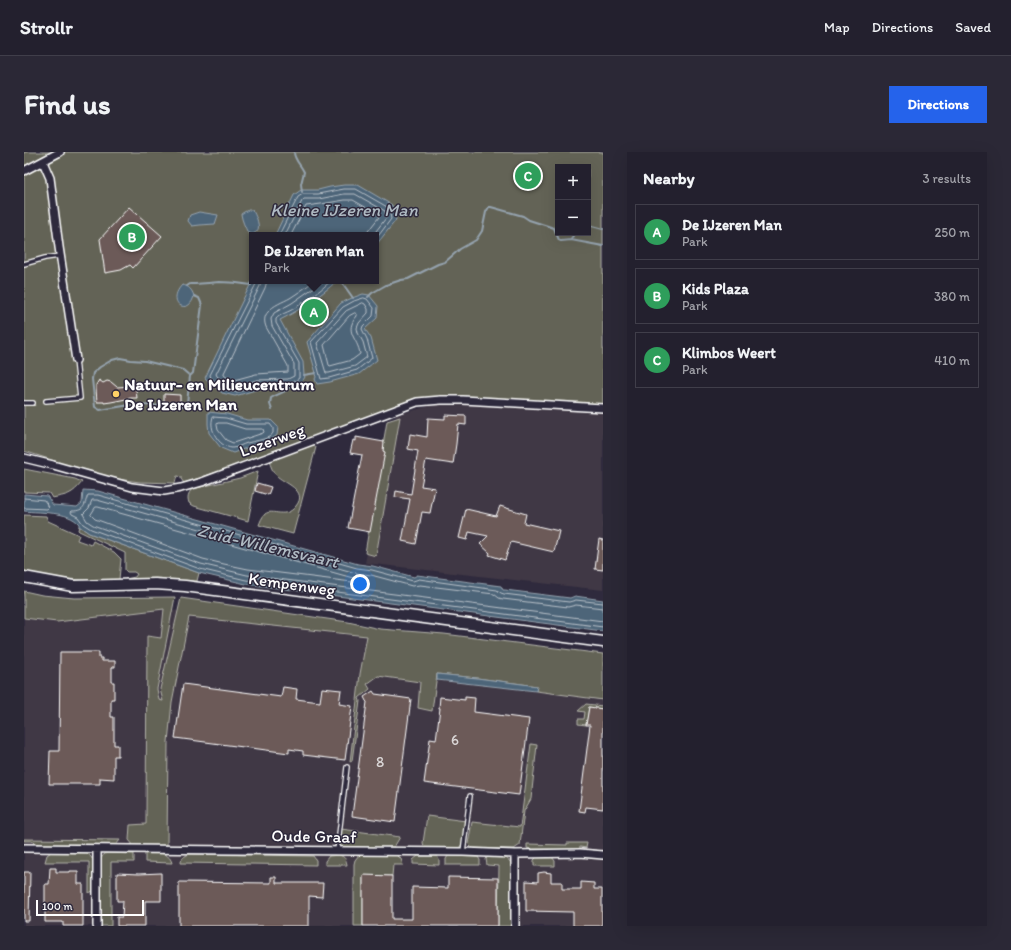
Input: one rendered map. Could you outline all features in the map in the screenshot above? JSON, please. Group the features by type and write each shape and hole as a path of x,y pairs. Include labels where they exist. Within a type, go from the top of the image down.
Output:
{"main road":[{"name":"Kempenweg","path":"24,577 73,586 156,584 185,586 603,642"}],"street":[{"path":"24,171 60,152"},
{"path":"43,162 50,178 76,360"},
{"name":"Lozerweg","path":"24,458 132,487 164,491 182,488 202,482 417,402 463,400 603,408"},
{"name":"Oude Graaf","path":"24,848 463,852 515,854 580,853 603,855"},
{"path":"97,849 97,926"},
{"path":"515,854 515,926"}],"lane":[{"path":"24,264 45,258 60,256"},
{"path":"46,401 80,398 76,360"},
{"path":"24,403 33,403"},
{"path":"337,851 347,767"},
{"path":"463,852 470,796"}],"shaded area":[{"path":"445,402 603,412 603,590 365,563 396,415"},
{"path":"163,609 367,635 538,691 603,699 603,926 24,926 24,617"}],"green space":[{"path":"24,152 603,152 603,408 478,401 409,406 359,420 241,464 184,483 181,477 177,476 175,483 140,482 117,479 75,468 24,451"},
{"path":"400,417 376,556 365,553 387,421"},
{"path":"313,445 316,447 293,534 259,525 265,514 272,512 288,512 296,506 299,500 297,491 276,475 269,461"},
{"path":"24,469 75,479 82,482 69,494 52,498 49,493 24,492"},
{"path":"258,471 248,521 194,506 189,503 188,496 192,489 240,478"},
{"path":"24,515 46,516 48,521 79,535 77,540 91,545 93,541 114,552 121,559 119,579 116,582 70,579 24,571"},
{"path":"79,526 89,533 199,573 197,581 163,580 125,582 125,579 135,577 137,574 134,572 127,572 125,570 125,553 79,531"},
{"path":"24,591 42,595 74,598 175,597 157,689 159,700 163,701 160,689 181,598 348,622 380,629 444,634 603,654 603,700 536,691 537,686 437,674 432,711 418,708 420,682 378,676 367,684 370,689 359,698 360,701 352,761 350,762 360,674 367,636 189,617 172,702 168,742 167,846 134,846 129,840 130,825 146,824 147,636 161,638 164,609 57,622 24,618"},
{"path":"586,704 603,706 603,709 589,707 586,725 578,724 578,719 584,719 585,712 578,711"},
{"path":"531,744 537,745 531,799 524,811 520,845 514,849 472,848 468,844 472,822 520,827"},
{"path":"427,816 466,821 462,844 459,848 425,848 423,843"},
{"path":"341,829 400,837 394,847 341,848 339,843"},
{"path":"24,839 120,840 116,845 41,845 31,841 24,841"},
{"path":"567,843 587,843 586,848 580,847 579,850 527,848 527,844 567,845"},
{"path":"51,852 88,853 93,860 93,891 89,893 89,862 45,862 47,855"},
{"path":"107,853 134,854 134,862 111,862 111,926 99,926 100,863 102,857"},
{"path":"145,853 157,853 168,856 172,863 145,862"},
{"path":"189,854 313,856 316,860 316,865 181,863 182,858"},
{"path":"339,855 345,858 347,865 325,865 325,861 329,856"},
{"path":"359,855 397,855 401,859 403,865 393,865 392,876 363,876 363,926 354,926 354,864"},
{"path":"418,856 437,856 439,865 413,864 413,860"},
{"path":"448,856 478,857 480,860 480,865 446,865 446,859"},
{"path":"489,856 506,858 511,862 511,926 498,926 499,866 487,865 486,859"},
{"path":"537,857 552,857 555,861 555,866 534,866 534,860"}],"water":[{"name":"Kleine IJzeren Man","path":"358,185 392,205 396,220 379,241 379,232 276,232 294,195 301,190 318,190 330,187"},
{"path":"248,210 253,211 258,224 258,230 256,232 248,233 241,214"},
{"path":"199,212 218,215 215,224 192,226 188,221 190,215"},
{"path":"251,284 333,284 310,302 280,320 303,362 305,377 296,386 289,388 259,389 235,396 222,393 205,378"},
{"path":"182,285 187,286 194,296 188,306 180,305 177,302 177,292"},
{"path":"363,294 369,295 378,306 377,318 365,329 371,338 377,360 359,374 317,384 315,379 316,373 307,342 341,303"},
{"path":"208,412 227,414 247,420 271,420 278,427 277,435 271,440 233,453 221,448 209,433"},
{"name":"Zuid-Willemsvaart","path":"83,490 98,491 358,564 373,566 414,577 417,575 501,586 503,590 570,598 575,596 603,600 603,631 246,584 199,573 89,533 79,526 79,524 74,520 68,517 54,513 24,511 24,494 47,496 53,505 77,507 82,503"},
{"path":"437,674 537,686 536,691 437,680"}],"building":[{"path":"129,207 162,236 133,268 130,265 121,270 105,273 100,239"},
{"name":"Natuur- en Milieucentrum De IJzeren Man","path":"99,380 103,383 107,381 111,382 117,387 131,386 132,389 133,382 135,382 137,398 104,403 97,402 96,385"},
{"path":"164,394 180,395 180,403 164,402"},
{"path":"445,415 466,416 466,425 458,424 453,464 426,460 421,486 435,488 430,513 422,512 416,544 402,541 410,499 395,497 396,491 411,494 418,451 408,449 410,434 427,437 428,418 445,419"},
{"path":"356,437 384,442 383,451 385,452 370,532 348,528 362,455 350,453 353,440 356,441"},
{"path":"257,483 271,487 268,495 255,491"},
{"path":"500,506 526,514 524,523 559,531 554,552 511,542 505,560 489,555 490,553 480,544 488,536 469,532 467,540 459,538 466,509 496,516"},
{"path":"599,539 603,540 603,570 595,569"},
{"path":"60,652 99,652 99,658 102,658 102,661 115,661 115,667 112,667 114,699 111,699 111,717 114,717 114,745 118,745 118,756 114,756 114,779 100,778 100,784 49,784 50,751 59,751"},
{"path":"183,684 281,697 283,687 297,689 296,699 320,702 322,688 341,690 339,704 352,706 345,760 303,755 303,751 289,749 289,753 175,738"},
{"path":"373,691 375,694 411,699 395,822 352,816 367,702 364,697"},
{"path":"440,697 465,700 465,697 475,698 474,712 529,719 519,795 424,783 430,739 436,740"},
{"path":"589,707 603,709 603,809 586,807 585,812 579,811 590,725 586,725"},
{"path":"50,868 56,868 56,872 78,871 78,884 83,884 83,926 63,926 63,922 45,922 45,884 49,884"},
{"path":"24,872 30,872 29,921 24,921"},
{"path":"117,873 161,873 161,901 145,901 145,926 117,926 117,917 122,917 123,901 117,901"},
{"path":"538,873 551,873 551,882 562,882 562,889 581,889 581,882 594,883 594,889 602,889 602,926 573,926 573,912 526,911 526,881 538,882"},
{"path":"363,875 392,876 392,919 412,919 412,887 448,888 448,877 498,878 498,926 363,926"},
{"path":"271,877 276,877 276,883 323,883 322,897 309,896 309,926 179,926 179,882 271,883"}],"waterway":[{"path":"294,152 296,160 304,172 301,184 302,192"},
{"path":"368,297 386,285 408,279 445,262 460,249 476,240 482,231 486,212 489,207 523,216 529,220 554,228 559,240 561,241 571,240 603,246"},
{"path":"591,226 603,229"},
{"path":"571,240 573,236"},
{"path":"187,286 190,284 219,282 251,285"},
{"path":"343,284 353,298"},
{"path":"190,376 183,370 145,361 120,358 112,360 93,373 92,379 95,407 100,410 130,405 183,406 187,403 190,376 193,373 202,305 199,298 194,296"},
{"path":"304,375 316,373"},
{"path":"272,410 270,404 271,398 289,388"}],"place":[{"name":"Klimbos Weert","path":"528,176"},
{"name":"Kids Plaza","path":"132,237"},
{"name":"De IJzeren Man","path":"314,312"},
{"name":"Natuur- en Milieucentrum De IJzeren Man","path":"116,394"}]}
